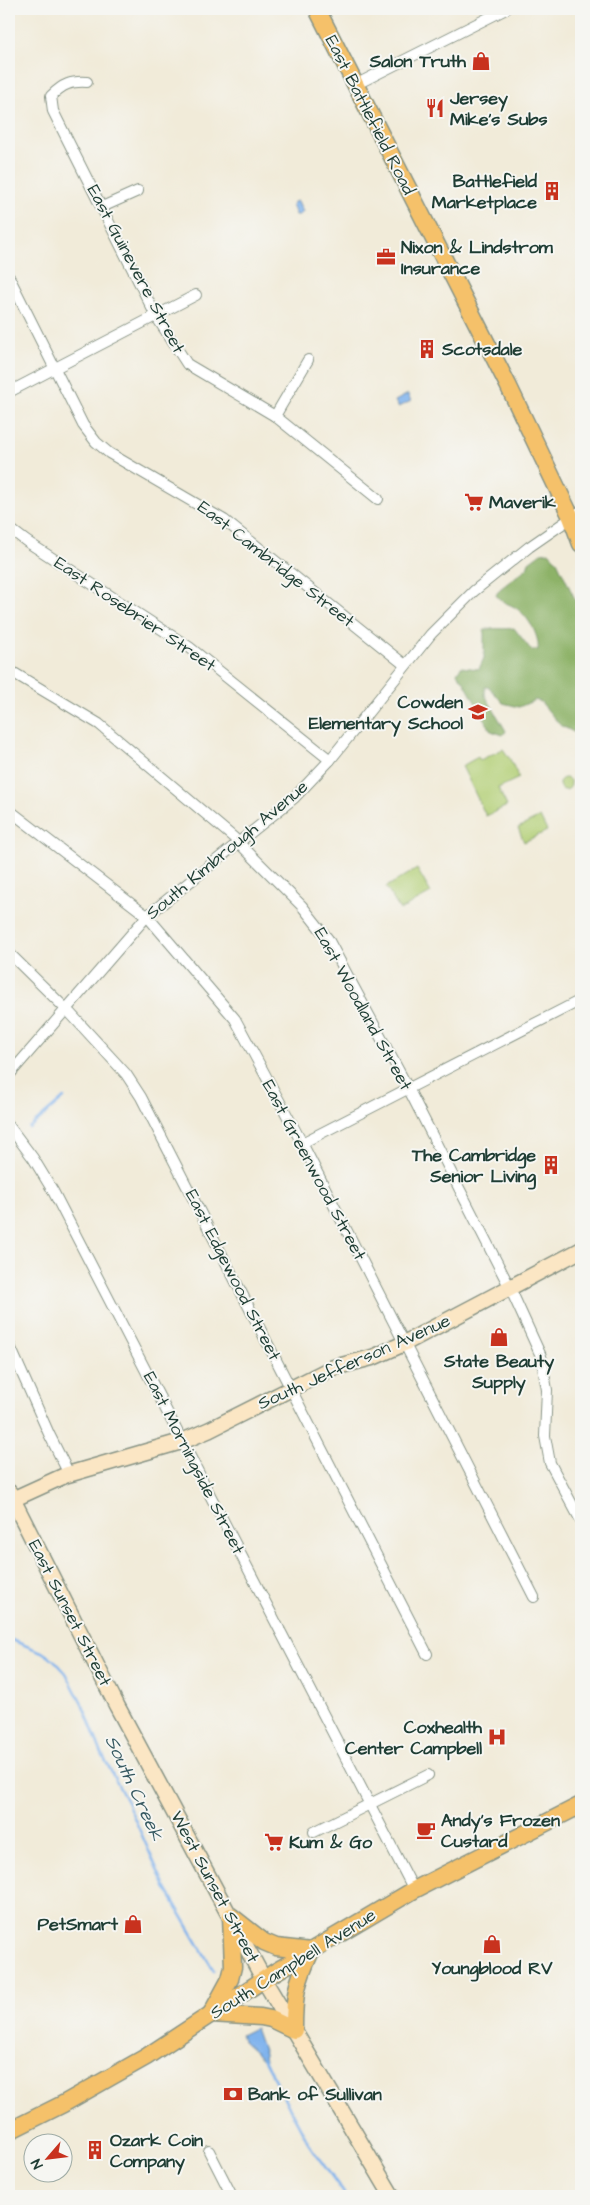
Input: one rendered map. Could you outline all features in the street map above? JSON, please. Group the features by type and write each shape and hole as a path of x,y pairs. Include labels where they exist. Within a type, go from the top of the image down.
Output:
{"main road":[{"name":"East Battlefield Road","path":"317,9 508,385 576,514 581,544"},
{"name":"South Jefferson Avenue","path":"10,1497 70,1474 183,1441 209,1430 332,1368 374,1357 403,1344 581,1250"},
{"name":"East Sunset Street","path":"10,1497 117,1706"},
{"name":"West Sunset Street","path":"117,1706 264,1980 392,2196"},
{"name":"South Campbell Avenue","path":"9,2131 63,2104 146,2057 264,1980 414,1890 581,1805"},
{"path":"231,1916 270,1945 311,1952 298,1982 294,1998 294,2030 271,2019 261,2017 211,2014 230,1979 233,1967 231,1916"}],"street":[{"path":"355,86 506,9"},
{"name":"East Guinevere Street","path":"87,82 72,81 59,88 51,96 53,111 156,316 187,364 275,416 378,499"},
{"path":"102,207 138,190"},
{"name":"East Cambridge Street","path":"9,277 83,425 103,448 224,520 405,665"},
{"path":"9,392 196,294"},
{"path":"275,416 308,360"},
{"name":"South Kimbrough Avenue","path":"9,1075 147,916 238,841 294,798 330,760 431,634 474,591 576,514"},
{"name":"East Rosebrier Street","path":"9,528 189,647 330,760"},
{"name":"East Woodland Street","path":"9,670 99,724 238,841 302,906 328,939 408,1088 510,1288 541,1356 547,1390 545,1436 550,1463 581,1521"},
{"name":"East Greenwood Street","path":"9,810 147,916 234,1019 302,1143 534,1598"},
{"name":"East Edgewood Street","path":"9,953 66,1008 126,1074 141,1097 427,1654"},
{"path":"302,1143 581,1000"},
{"name":"East Morningside Street","path":"9,1126 33,1158 53,1191 414,1890"},
{"path":"9,1344 49,1434 70,1474"},
{"path":"314,1832 428,1775"},
{"path":"209,2151 232,2196"}],"green space":[{"path":"549,552 557,561 581,612 581,736 560,725 541,702 535,700 519,707 503,703 489,687 485,687 485,695 506,731 503,735 491,731 457,673 461,667 479,669 484,658 484,630 514,628 532,651 538,650 537,639 529,621 516,608 496,595 500,589 527,568 529,562 541,553"},
{"path":"503,749 519,778 498,788 507,806 486,816 462,766 478,757 480,760"},
{"path":"567,778 570,779 570,789 563,790 560,789 559,782 560,779"},
{"path":"540,817 547,831 524,842 518,828"},
{"path":"417,869 431,893 400,910 386,887"}],"water":[{"path":"298,201 303,212 300,215 296,215 292,205"},
{"path":"408,394 411,401 398,407 395,401"},
{"path":"255,2028 265,2061 244,2042 241,2035"}],"waterway":[{"path":"29,1128 64,1098"},
{"name":"South Creek","path":"9,1639 42,1652 54,1660 66,1673 83,1706 102,1754 128,1804 165,1887 214,1971"},
{"name":"South Creek","path":"263,2058 310,2146 346,2196"}],"place":[{"name":"Salon Truth","path":"481,61"},
{"name":"Jersey Mike's Subs","path":"435,108"},
{"name":"Battlefield Marketplace","path":"552,191"},
{"name":"Nixon & Lindstrom Insurance","path":"386,257"},
{"name":"Scotsdale","path":"427,349"},
{"name":"Maverik","path":"474,502"},
{"name":"Cowden Elementary School","path":"478,712"},
{"name":"The Cambridge Senior Living","path":"551,1165"},
{"name":"State Beauty Supply","path":"499,1337"},
{"name":"Coxhealth Center Campbell","path":"497,1737"},
{"name":"Andy's Frozen Custard","path":"426,1830"},
{"name":"Kum & Go","path":"274,1842"},
{"name":"PetSmart","path":"133,1924"},
{"name":"Youngblood RV","path":"492,1944"},
{"name":"Bank of Sullivan","path":"233,2094"},
{"name":"Ozark Coin Company","path":"95,2150"}]}
